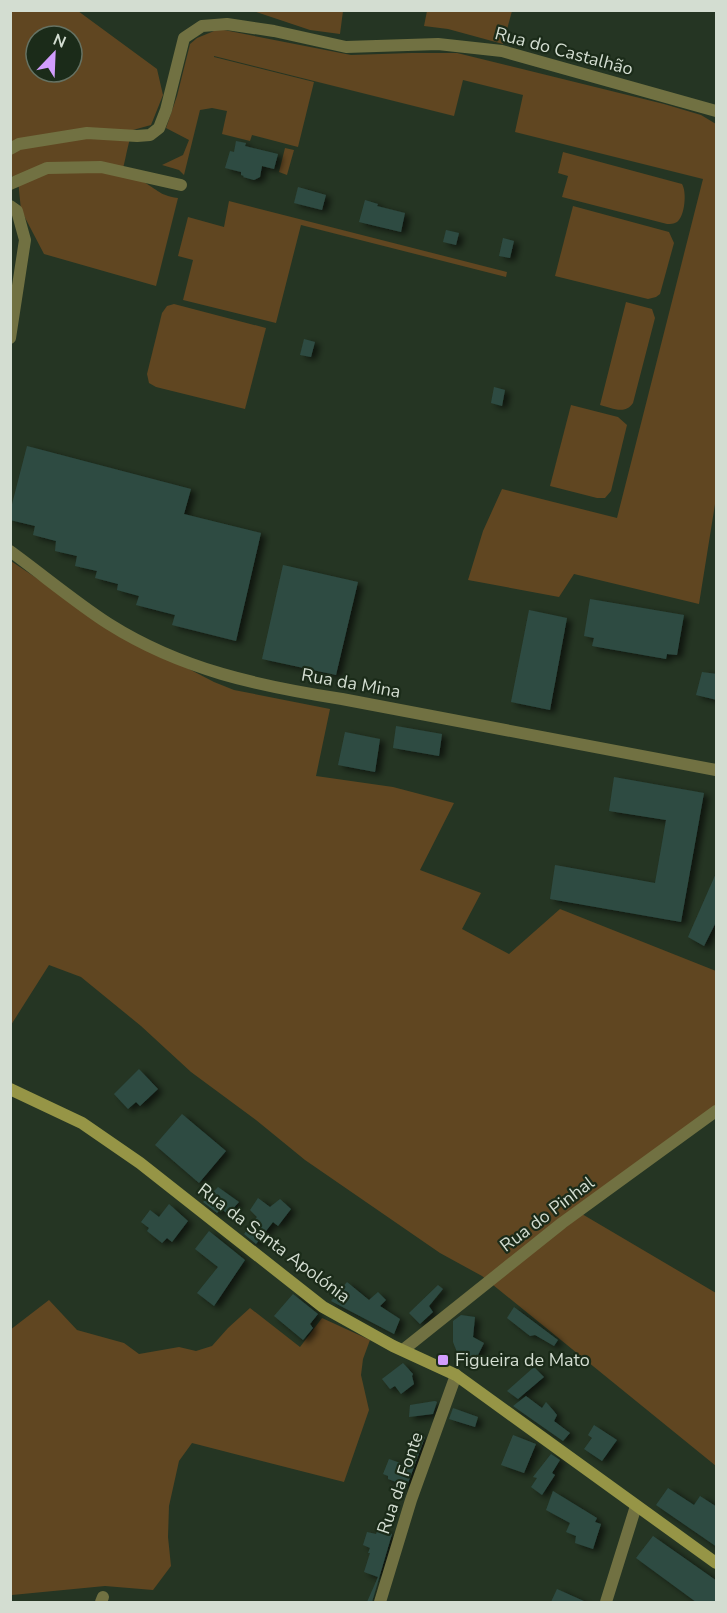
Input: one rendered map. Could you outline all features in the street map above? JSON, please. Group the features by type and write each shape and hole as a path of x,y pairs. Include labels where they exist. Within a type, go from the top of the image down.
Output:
{"street":[{"name":"Rua do Castalhão","path":"10,149 19,144 87,133 150,135 159,128 166,110 184,38 202,26 227,24 346,47 438,44 502,51 717,111"},
{"path":"10,184 47,168 101,167 182,185"},
{"path":"10,206 17,211 25,240 10,338"},
{"name":"Rua da Mina","path":"10,551 110,624 150,647 221,675 281,689 717,770"},
{"name":"Rua da Santa Apolónia","path":"10,1089 82,1123 140,1163 323,1307 456,1376 717,1563"},
{"name":"Rua do Pinhal","path":"402,1350 562,1223 717,1111"},
{"name":"Rua da Fonte","path":"380,1602 411,1500 456,1376"},
{"path":"606,1602 636,1506"}],"shaded area":[{"path":"427,10 512,11 503,44 448,29 424,26"},
{"path":"11,11 78,11 157,69 163,95 151,125 133,130 121,175 139,180 161,193 178,198 156,286 44,254 21,210 18,180 11,175"},
{"path":"253,11 343,11 340,34 310,30"},
{"path":"219,29 351,55 457,53 664,104 701,115 716,124 716,498 699,604 574,574 559,597 468,580 483,531 502,489 617,518 703,179 515,132 523,95 463,80 454,116 214,56 314,82 298,147 252,135 250,141 222,134 227,111 212,108 200,110 184,175 179,170 162,165 183,155 189,140 166,128 190,44 197,38"},
{"path":"285,148 294,150 287,175 279,172"},
{"path":"563,152 682,184 684,204 680,219 676,223 667,224 562,197 568,176 558,173"},
{"path":"229,201 507,272 506,277 301,225 276,323 183,300 193,260 178,256 188,217 224,227"},
{"path":"573,206 669,232 674,243 660,294 648,299 555,276"},
{"path":"626,302 652,309 655,318 633,403 626,409 618,410 600,405"},
{"path":"174,304 266,328 245,409 156,387 149,383 147,374 162,313 167,306"},
{"path":"571,405 618,417 627,425 611,491 605,498 550,486"},
{"path":"11,561 114,630 214,682 234,690 330,709 316,776 393,787 454,803 420,870 481,893 462,929 509,954 560,909 716,971 716,1107 582,1214 716,1293 716,1466 482,1276 440,1253 305,1160 191,1072 141,1026 81,977 49,965 11,1025"},
{"path":"49,1300 77,1330 124,1343 139,1354 179,1347 196,1351 212,1346 250,1308 300,1347 322,1318 370,1340 363,1359 361,1375 369,1410 344,1482 192,1443 179,1461 169,1506 168,1537 171,1566 153,1590 105,1586 12,1595 10,1330"}],"building":[{"path":"236,141 246,143 245,146 278,154 274,169 262,166 260,177 254,180 243,177 241,172 225,168 230,151 234,152"},
{"path":"298,187 326,195 322,210 294,203"},
{"path":"365,200 378,204 377,206 405,213 401,232 359,222"},
{"path":"446,230 459,233 456,245 443,242"},
{"path":"503,238 514,241 510,258 499,256"},
{"path":"304,339 315,342 311,357 300,355"},
{"path":"494,387 505,390 502,406 491,403"},
{"path":"27,446 191,489 184,514 261,533 236,641 172,625 175,615 136,605 139,596 117,590 118,584 95,578 97,571 75,566 77,556 55,551 56,541 33,535 35,526 10,520"},
{"path":"283,565 358,582 336,675 262,659"},
{"path":"590,599 684,615 677,655 667,654 666,659 592,646 594,638 584,636"},
{"path":"529,610 567,618 550,710 511,702"},
{"path":"702,672 717,674 717,700 696,695"},
{"path":"396,726 442,734 439,756 393,748"},
{"path":"345,732 380,739 375,772 338,765"},
{"path":"614,777 704,793 681,922 550,899 555,865 655,883 666,820 609,811"},
{"path":"717,871 717,920 704,946 688,937"},
{"path":"139,1069 158,1089 140,1106 136,1102 128,1109 114,1094"},
{"path":"182,1114 226,1151 199,1183 155,1145"},
{"path":"218,1187 239,1202 228,1214 221,1209 217,1213 203,1202"},
{"path":"258,1198 270,1207 280,1199 291,1209 278,1226 273,1222 256,1244 244,1234 257,1217 250,1210"},
{"path":"169,1204 188,1221 172,1242 167,1238 162,1243 147,1231 149,1228 141,1222 150,1210 159,1217"},
{"path":"209,1231 245,1260 214,1306 197,1293 218,1267 195,1249"},
{"path":"347,1282 369,1300 378,1292 386,1300 380,1306 400,1319 394,1334 331,1301"},
{"path":"438,1285 443,1289 429,1306 433,1312 420,1324 409,1313"},
{"path":"293,1294 318,1314 310,1324 313,1328 303,1340 274,1316"},
{"path":"514,1307 558,1340 554,1346 535,1335 530,1336 507,1318"},
{"path":"461,1315 475,1317 473,1337 484,1343 475,1361 457,1352 453,1342 453,1321"},
{"path":"403,1363 413,1374 414,1384 401,1394 395,1386 390,1389 382,1379"},
{"path":"534,1367 544,1377 518,1399 507,1391"},
{"path":"526,1396 542,1408 546,1402 553,1410 557,1415 554,1421 570,1433 563,1441 513,1406"},
{"path":"437,1402 433,1414 409,1417 410,1405"},
{"path":"453,1408 478,1417 475,1427 449,1419"},
{"path":"594,1425 617,1440 602,1461 584,1449 592,1438 588,1435"},
{"path":"412,1433 425,1437 407,1486 388,1479 388,1476 383,1474 389,1459 403,1464"},
{"path":"513,1435 536,1444 524,1473 501,1465"},
{"path":"551,1454 560,1460 552,1473 555,1475 542,1495 531,1487 537,1478 533,1477"},
{"path":"668,1488 694,1505 700,1496 717,1507 717,1547 656,1505"},
{"path":"553,1491 597,1518 595,1522 601,1524 593,1549 575,1543 576,1536 566,1532 570,1523 546,1510"},
{"path":"378,1529 392,1534 372,1602 367,1602 378,1577 364,1572 370,1548 363,1545 367,1532 376,1534"},
{"path":"653,1536 717,1581 717,1602 696,1602 636,1558"},
{"path":"557,1589 586,1602 551,1602"}],"place":[{"name":"Figueira de Mato","path":"443,1360"}]}
